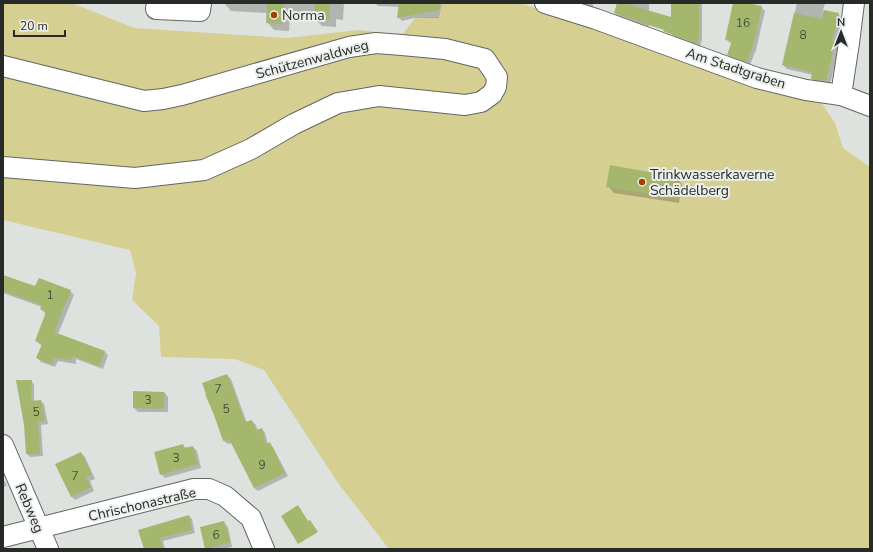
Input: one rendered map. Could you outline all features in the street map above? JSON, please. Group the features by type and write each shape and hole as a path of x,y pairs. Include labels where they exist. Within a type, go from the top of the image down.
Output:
{"street":[{"path":"156,3 156,9 200,11 201,3"},
{"name":"Am Stadtgraben","path":"545,3 596,19 757,78 806,90 841,95 870,106"},
{"path":"841,95 854,3"},
{"name":"Schützenwaldweg","path":"3,66 144,101 182,95 349,47 376,43 445,49 485,59 497,77 496,87 492,94 481,102 465,105 379,96 338,103 294,124 251,149 204,170 135,178 3,167"},
{"name":"Rebweg","path":"3,445 48,549"},
{"name":"Chrischonastraße","path":"3,537 194,489 209,489 225,496 251,518 264,549"}],"shaded area":[{"path":"3,3 72,3 134,28 287,38 359,30 402,35 415,18 440,17 442,3 520,3 821,102 835,123 843,148 870,167 870,549 389,549 338,483 264,370 235,359 161,357 159,326 132,300 136,273 130,250 3,220"}],"building":[{"name":"Norma","path":"267,3 284,3 282,24 266,23"},
{"path":"315,3 330,3 329,20 314,19"},
{"path":"399,3 439,3 440,10 397,18"},
{"path":"617,3 623,3 671,17 671,3 699,3 699,37 697,44 663,31 664,30 614,13"},
{"path":"733,3 747,3 762,6 753,46 747,62 727,55 732,41 725,40"},
{"path":"824,10 839,13 832,42 835,42 826,81 811,79 812,72 782,65 794,13 822,19"},
{"name":"Trinkwasserkaverne Schädelberg","path":"610,165 676,177 673,198 606,187"},
{"path":"3,275 35,286 39,278 71,290 54,332 105,351 99,366 73,356 72,360 54,358 52,364 36,358 42,344 35,341 46,312 40,309 42,305 3,291"},
{"path":"227,374 245,422 252,420 256,430 262,428 266,444 270,442 285,473 254,488 229,439 223,441 202,383"},
{"path":"16,380 32,380 31,401 41,400 45,421 38,422 40,454 26,454 24,425"},
{"path":"133,391 164,392 164,409 133,408"},
{"path":"183,444 184,448 193,446 198,464 160,475 154,452"},
{"path":"81,452 92,475 86,477 91,487 71,497 55,464"},
{"path":"298,505 308,521 310,520 318,532 298,544 281,516"},
{"path":"189,515 192,530 160,538 163,549 144,549 138,530"},
{"path":"224,521 230,542 205,549 200,527"}],"place":[{"name":"Norma","path":"274,15"},
{"name":"Trinkwasserkaverne Schädelberg","path":"642,182"}]}
